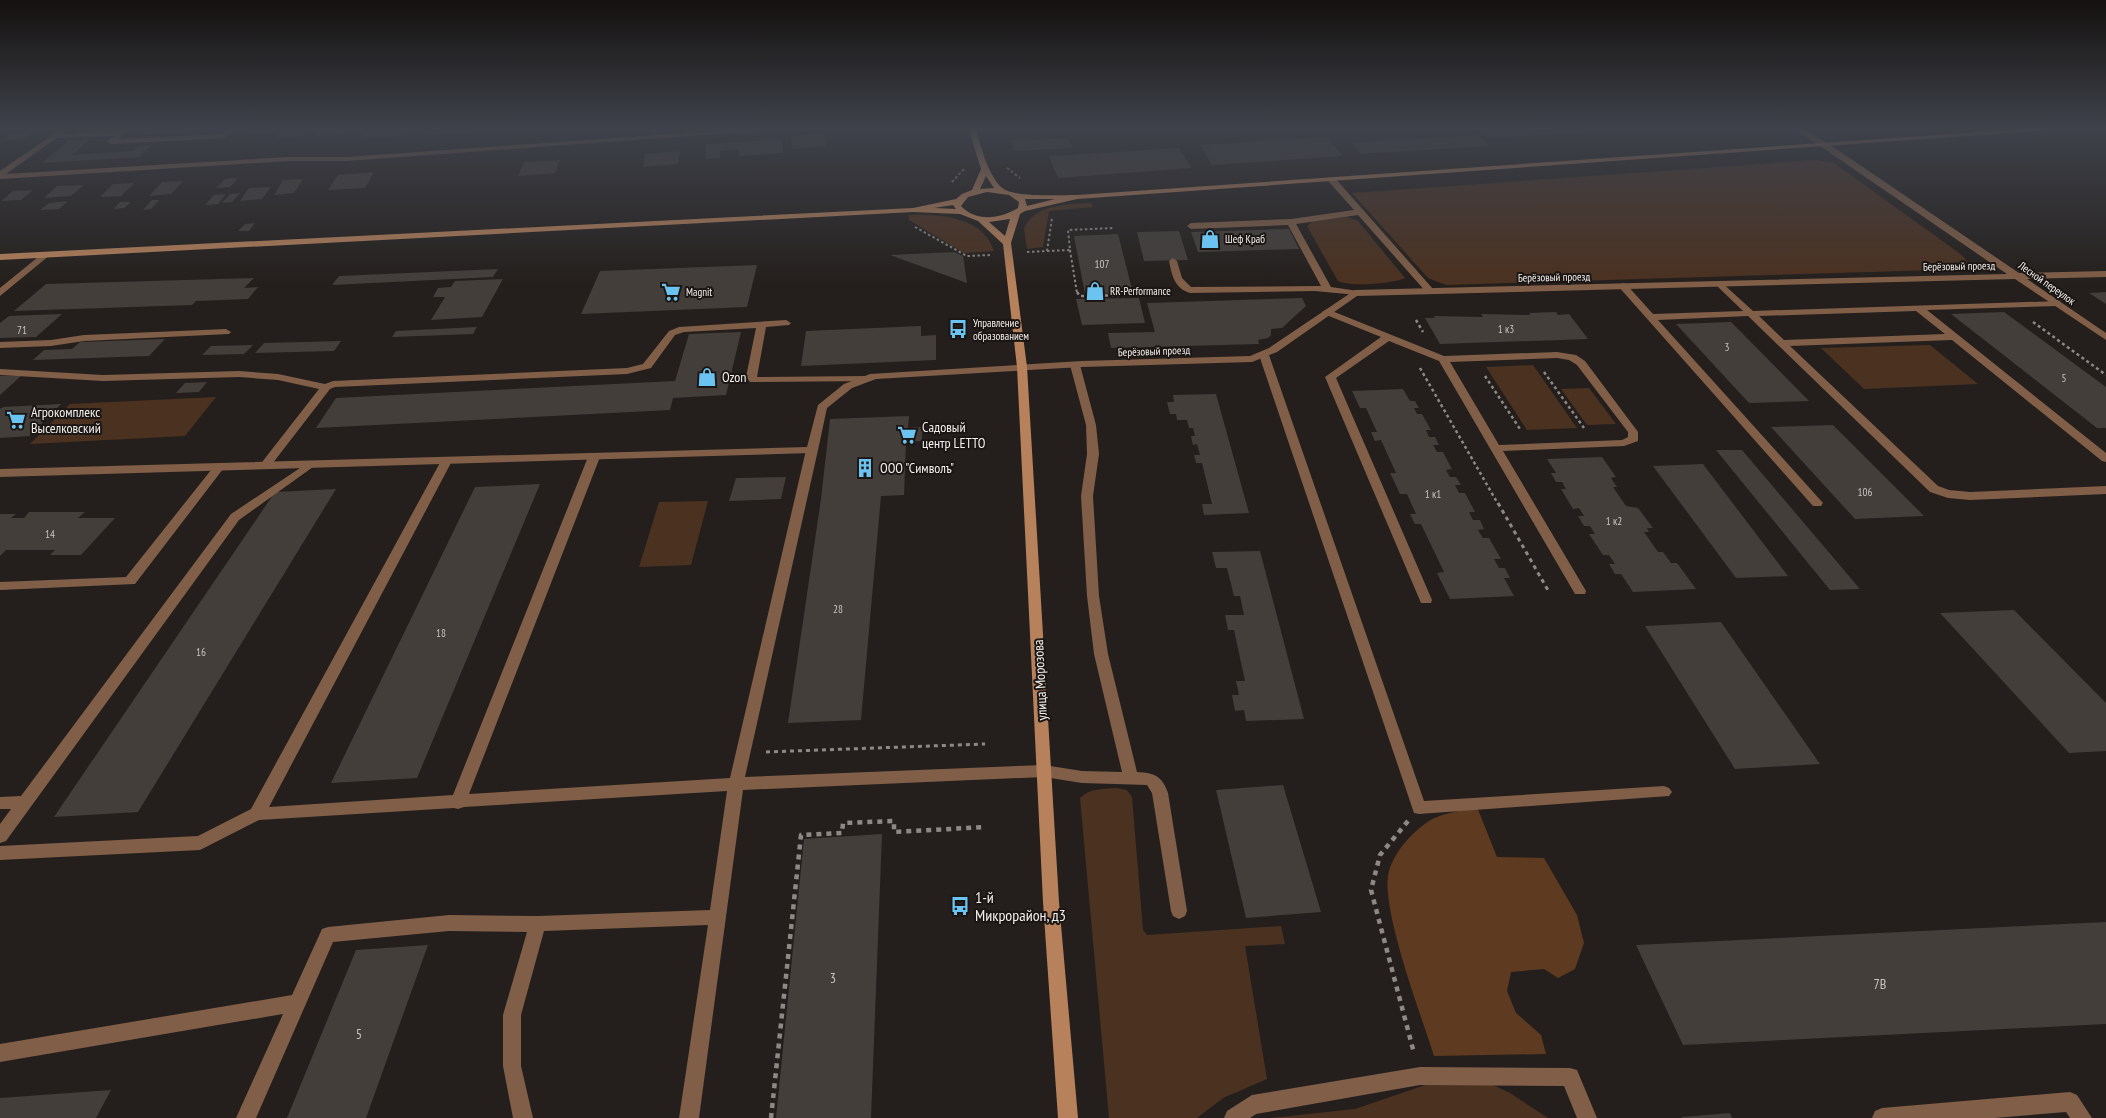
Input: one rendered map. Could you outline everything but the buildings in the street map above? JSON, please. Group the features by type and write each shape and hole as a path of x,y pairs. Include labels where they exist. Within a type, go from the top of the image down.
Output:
{"street":[{"path":"975,192 981,179"},
{"path":"992,179 1000,191"},
{"path":"913,210 958,201 975,192 1000,191 1019,197 1077,197 1344,179"},
{"name":"Лесной переулок","path":"1875,179 2106,337"},
{"path":"1332,180 1430,291"},
{"path":"0,257 913,210 961,212 980,219 1007,243 1024,202 1019,197"},
{"path":"980,219 1006,218 1019,212 1077,197"},
{"path":"958,201 957,206 961,212"},
{"path":"1191,226 1291,222 1360,212"},
{"path":"1291,222 1327,288"},
{"name":"улица Морозова","path":"1007,243 1022,367 1051,902 1068,1118"},
{"path":"0,293 46,255"},
{"path":"1173,261 1179,283 1182,287 1190,290 1327,288 1355,293"},
{"name":"Берёзовый проезд","path":"867,379 874,376 1022,367 1238,360 1264,355 1355,293 2106,274"},
{"path":"1720,284 1934,489 1948,494 1970,496 2106,490"},
{"path":"1623,286 1817,503"},
{"path":"1651,317 2057,303"},
{"path":"1918,308 2106,458"},
{"path":"1328,312 1443,359 1557,355 1572,358 1581,364 1633,432 1634,439 1624,443 1496,448"},
{"path":"0,372 103,378 239,374 278,377 326,387 346,382 627,371 647,366 672,333 682,330 786,323"},
{"path":"762,324 751,378 754,380 867,379"},
{"path":"0,345 51,343 84,338 226,332"},
{"path":"1781,343 1953,336"},
{"path":"1388,337 1330,377 1426,600"},
{"path":"1264,355 1419,808 1664,792"},
{"path":"1443,359 1580,591"},
{"path":"1075,365 1091,425 1093,454 1088,496 1093,596 1101,654 1131,777"},
{"path":"689,1118 736,784 822,407 848,386 867,379"},
{"path":"265,466 326,387"},
{"path":"0,473 812,450"},
{"path":"458,803 594,457"},
{"path":"257,814 446,461"},
{"path":"0,836 235,517 309,465"},
{"path":"0,586 130,581 219,468"},
{"path":"0,852 200,842 257,814 458,803 736,784 1044,771 1082,777 1150,779 1157,784 1179,911"},
{"path":"0,803 25,802"},
{"path":"246,1118 328,935 449,923 538,924 718,917"},
{"path":"523,1118 512,1066 512,1015 538,924"},
{"path":"0,1054 298,1003"},
{"path":"1234,1118 1252,1105 1420,1076 1570,1077 1587,1118"},
{"path":"1882,1118 2070,1102 2082,1118"}],"path":[{"path":"1114,228 1068,230 1077,294 1080,296 1138,295"},
{"path":"1047,251 1070,250"},
{"path":"2030,319 2106,375"},
{"path":"1406,344 1549,592"},
{"path":"1532,356 1595,444"},
{"path":"1474,358 1531,447"},
{"path":"743,752 985,744"},
{"path":"1419,808 1380,855 1371,890 1420,1076"},
{"path":"771,1118 801,834 842,832 843,823 852,822 894,821 894,832 986,827"}],"shaded area":[{"path":"1547,179 1856,179 1959,253 1966,260 1967,269 1446,285 1428,278 1352,193"},
{"path":"1091,203 1093,207 1049,211 1043,247 1027,249 1024,229 1035,215 1053,207"},
{"path":"908,215 933,215 970,224 980,230 988,239 994,251 964,253 909,220"},
{"path":"1347,217 1358,221 1405,278 1391,282 1371,284 1351,284 1338,281 1307,226 1313,221"},
{"path":"1930,345 1978,384 1864,389 1821,348"},
{"path":"1533,365 1577,428 1527,430 1486,367"},
{"path":"1589,388 1616,424 1587,425 1561,389"},
{"path":"216,397 185,436 30,444 70,404"},
{"path":"708,501 691,565 639,567 659,502"},
{"path":"1116,788 1127,790 1132,797 1143,930 1147,935 1281,926 1285,944 1245,946 1267,1079 1223,1098 1197,1118 1109,1118 1080,798 1092,791"},
{"path":"1477,807 1497,857 1544,858 1577,915 1584,943 1575,969 1558,978 1544,969 1511,972 1507,991 1516,1013 1541,1035 1546,1054 1434,1056 1403,962 1390,909 1388,887 1389,871 1395,856 1416,831 1434,818"},
{"path":"1437,1081 1493,1085 1510,1093 1548,1118 1271,1118 1355,1109"}],"place":[{"name":"Шеф Краб","path":"1210,239"},
{"name":"RR-Performance","path":"1095,291"},
{"name":"Magnit","path":"671,292"},
{"name":"Управление образованием","path":"958,329"},
{"name":"Ozon","path":"707,377"},
{"name":"Агрокомплекс Выселковский","path":"16,420"},
{"name":"Садовый центр LETTO","path":"907,435"},
{"name":"ООО \"Символъ\"","path":"865,468"},
{"name":"1-й Микрорайон, д3","path":"960,906"}]}
